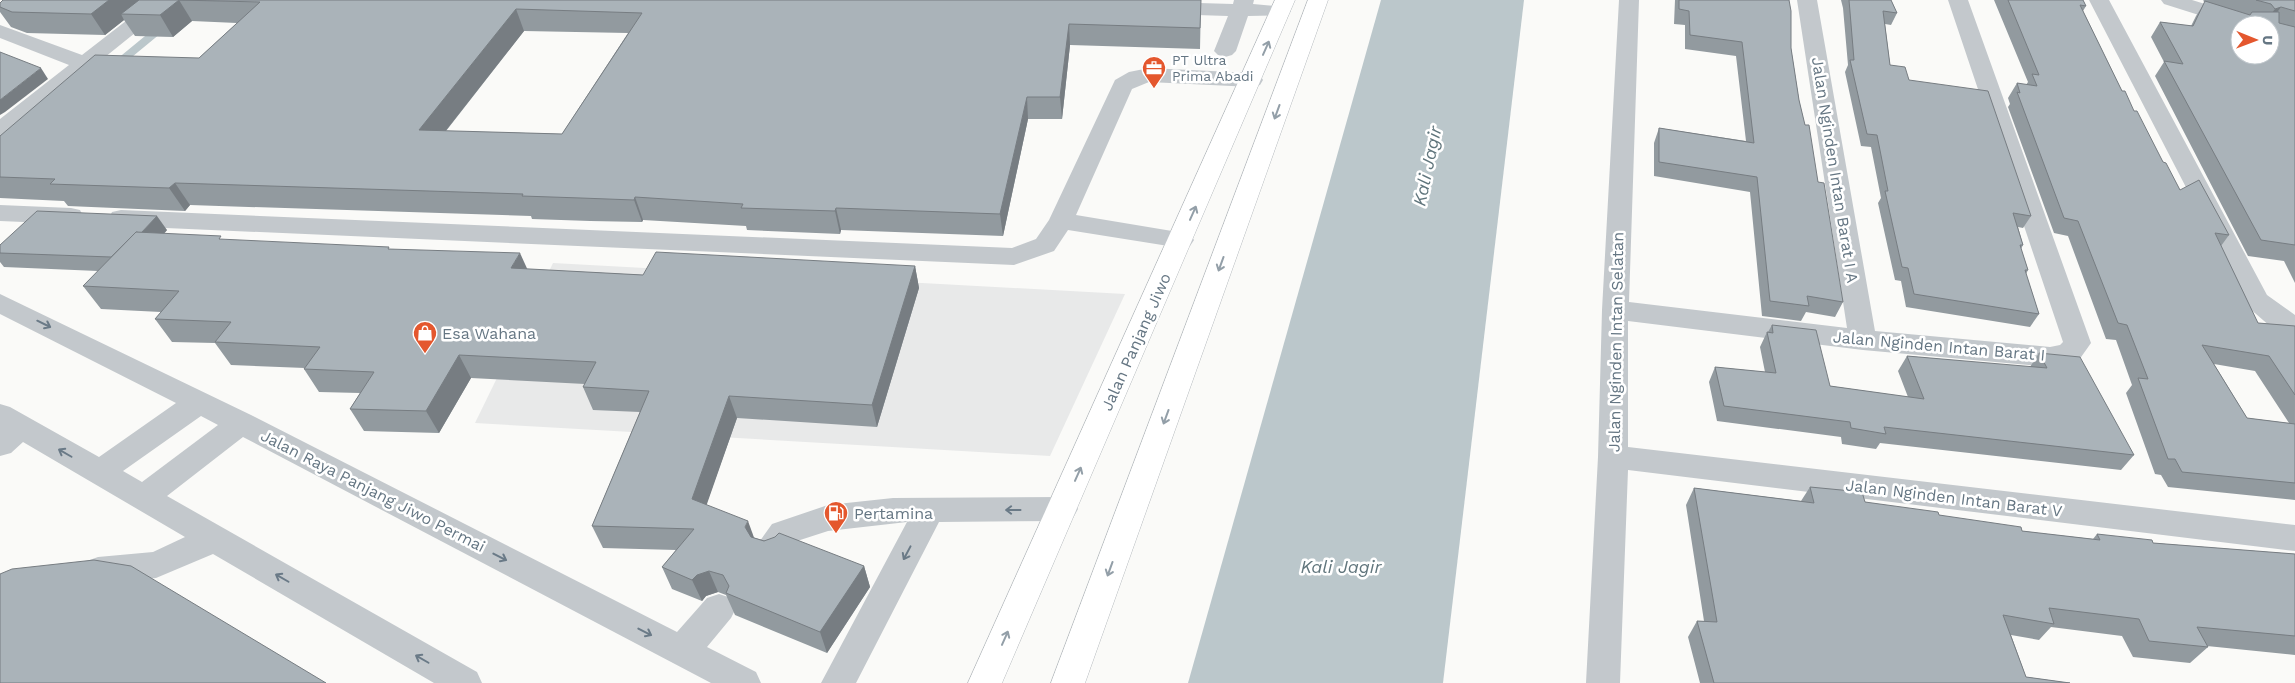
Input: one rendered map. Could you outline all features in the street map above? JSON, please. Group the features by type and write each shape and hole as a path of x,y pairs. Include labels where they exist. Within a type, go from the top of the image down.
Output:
{"main road":[{"path":"1068,683 1318,0"},
{"name":"Jalan Panjang Jiwo","path":"985,683 1283,6"}],"street":[{"path":"0,130 166,0"},
{"name":"Jalan Nginden Intan Selatan","path":"1603,683 1613,457 1615,310 1629,0"},
{"name":"Jalan Nginden Intan Barat I A","path":"1807,0 1863,340"},
{"name":"Jalan Nginden Intan Barat I","path":"1615,310 1863,340 2050,357 2069,353 2077,343 1958,0"},
{"path":"2099,0 2257,300 2281,320 2295,326"},
{"path":"2172,0 2230,18"},
{"path":"1225,51 1242,5"},
{"path":"1150,8 1242,5 1283,6"},
{"path":"0,30 85,64"},
{"path":"0,213 1014,257 1045,245 1061,221 1123,85 1128,80 1149,75 1252,80"},
{"path":"1061,221 1181,240"},
{"name":"Jalan Raya Panjang Jiwo Permai","path":"0,303 241,423 744,683"},
{"path":"99,473 199,402"},
{"path":"143,498 241,423"},
{"path":"7,429 99,473 465,683"},
{"name":"Jalan Nginden Intan Barat V","path":"1613,457 2295,538"},
{"path":"771,548 783,533 828,518 893,510 1062,509"},
{"path":"838,683 930,510"},
{"path":"68,573 156,565 214,539"},
{"path":"682,651 719,608"}],"shaded area":[{"path":"553,263 1125,294 1050,456 475,423"}],"water":[{"name":"Kali Jagir","path":"1381,0 1524,0 1443,683 1188,683"}],"building":[{"path":"3,0 109,0 91,14 12,12 0,7 0,3"},
{"path":"139,0 179,0 160,15 121,14"},
{"path":"179,0 1201,0 1200,28 1069,24 1060,97 1027,97 1000,214 836,208 835,211 741,208 743,204 635,197 634,200 522,196 523,194 175,183 169,188 50,184 55,179 0,177 0,136 95,55 199,58 260,2","holes":["516,9 642,13 562,134 419,130"]},
{"path":"1679,0 1789,0 1791,11 1791,48 1799,100 1805,125 1809,125 1818,182 1824,183 1843,302 1807,296 1809,306 1770,301 1757,177 1659,162 1659,128 1754,143 1742,42 1690,35 1689,11 1679,9"},
{"path":"1849,0 1891,0 1897,13 1883,11 1890,65 1905,67 1909,80 1988,91 2031,216 2013,213 2023,245 2020,245 2028,270 2025,270 2039,314 1914,294 1908,268 1902,267 1885,191 1888,191 1877,135 1867,134 1850,60 1854,60"},
{"path":"2008,0 2083,0 2086,6 2080,5 2122,91 2125,91 2134,111 2137,111 2163,162 2166,163 2180,190 2199,180 2229,235 2215,233 2258,323 2295,326 2295,395 2269,356 2202,345 2247,418 2295,424 2295,483 2182,472 2175,459 2168,459 2138,378 2148,379 2127,325 2118,323 2078,221 2064,218 2017,92 2020,93 2017,83 2037,86 2032,74 2039,75"},
{"path":"2256,0 2295,0 2295,11 2281,7 2275,9 2271,4"},
{"path":"2205,1 2250,15 2230,15 2230,65 2280,65 2280,23 2295,27 2295,245 2261,240 2164,61 2183,64 2160,22 2193,26"},
{"path":"2252,12 2279,12 2279,15 2250,15"},
{"path":"0,52 41,68 0,100"},
{"path":"37,211 157,216 141,233 136,232 111,257 0,253 0,245"},
{"path":"136,232 221,236 219,239 389,247 388,249 520,253 511,268 643,275 656,252 915,266 872,405 729,396 692,499 748,521 745,527 751,537 764,541 775,537 779,533 864,566 820,632 726,593 729,586 723,575 709,571 697,575 692,580 662,567 694,529 592,526 649,391 583,387 596,362 459,355 426,411 350,409 374,372 304,369 320,347 215,342 231,322 155,319 179,291 83,286"},
{"path":"1772,325 1816,330 1830,386 1924,399 1907,356 2047,368 2039,353 2080,357 2134,455 1884,427 1886,434 1851,428 1850,422 1724,406 1715,367 1776,373 1767,332 1773,333"},
{"path":"1810,487 1862,492 1865,502 1938,512 1939,515 2021,527 2022,531 2100,540 2097,534 2152,540 2153,543 2295,554 2295,636 2197,627 2208,647 2149,641 2139,619 2049,608 2054,624 2003,615 2026,677 2070,683 1714,683 1697,621 1717,622 1694,488 1814,503"},
{"path":"94,560 131,566 326,683 0,683 0,574 12,569"}],"waterway":[{"path":"116,65 161,28"}],"place":[{"name":"PT Ultra Prima Abadi","path":"1154,89"},
{"name":"Esa Wahana","path":"425,354"},
{"name":"Pertamina","path":"836,534"}]}
